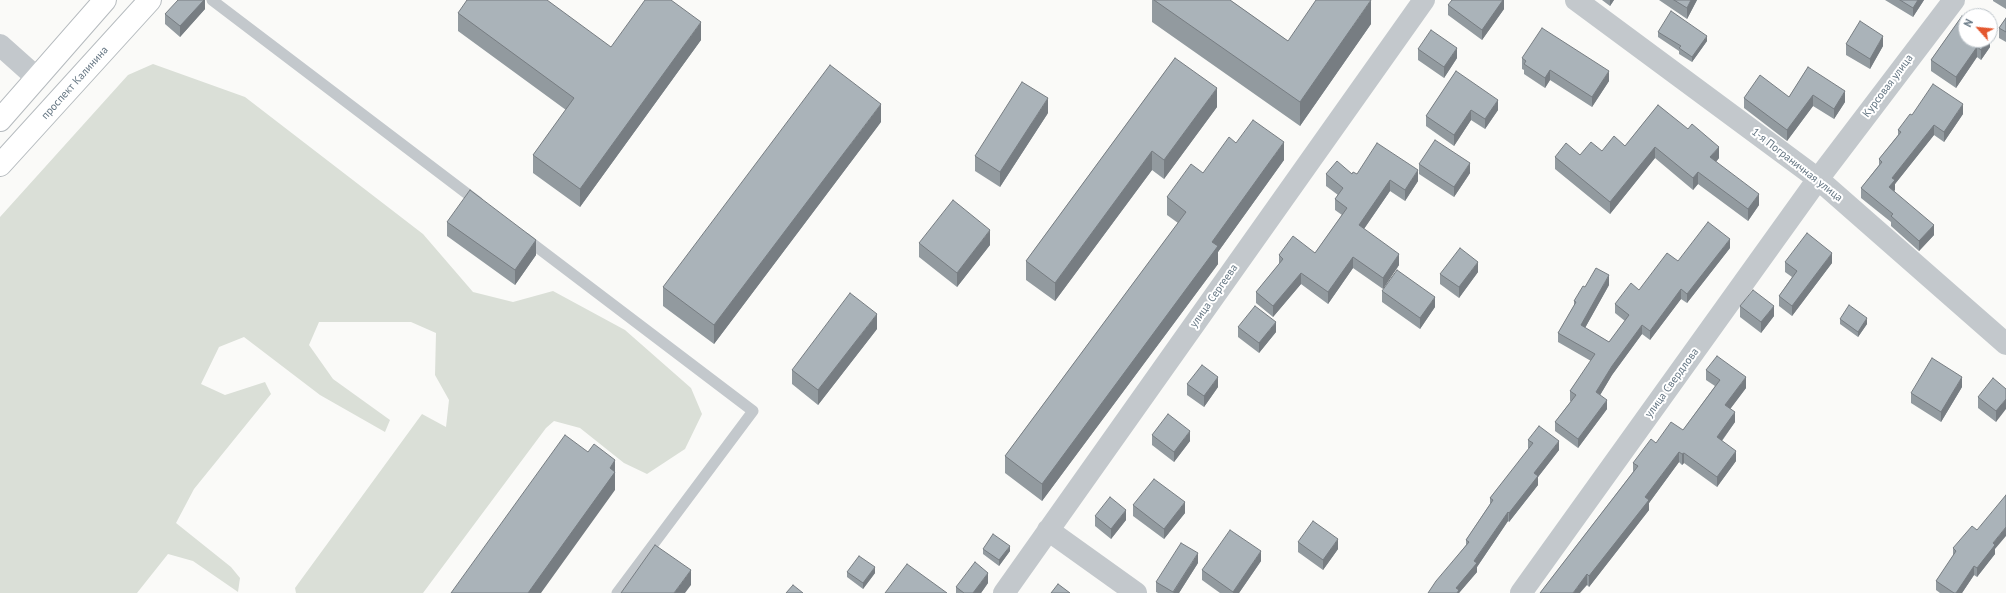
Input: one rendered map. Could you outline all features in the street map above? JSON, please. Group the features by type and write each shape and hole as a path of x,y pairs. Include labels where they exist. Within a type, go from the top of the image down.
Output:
{"main road":[{"path":"0,120 105,0"},
{"name":"проспект Калинина","path":"0,165 150,0"}],"street":[{"name":"улица Сергеева","path":"1004,593 1424,0"},
{"name":"1-я Пограничная улица","path":"1576,0 1820,176 2006,344"},
{"name":"Курсовая улица","path":"1820,176 1954,0"},
{"path":"0,45 37,78"},
{"name":"улица Свердлова","path":"1521,593 1820,176"},
{"path":"1048,530 1136,593"}],"lane":[{"path":"212,0 486,208"},
{"path":"518,232 753,411 617,593"}],"shaded area":[{"path":"153,64 245,97 423,234 473,292 513,302 553,291 625,330 691,388 702,414 685,449 647,474 624,463 580,428 554,421 546,428 423,593 296,593 295,588 422,414 446,427 449,400 435,375 436,333 411,322 319,322 309,345 333,379 390,420 385,432 320,395 244,337 219,347 201,384 225,395 265,382 271,394 194,489 176,523 231,567 240,578 238,592 193,561 168,554 137,593 0,593 0,217 128,75"}],"building":[{"path":"178,0 204,0 180,26 165,14"},
{"path":"467,0 547,0 611,47 645,0 671,0 701,22 580,189 533,155 574,98 458,13"},
{"path":"1154,0 1230,0 1288,41 1316,0 1371,0 1300,102"},
{"path":"1452,0 1503,0 1482,30 1448,5"},
{"path":"1674,0 1691,0 1687,8"},
{"path":"1900,0 1918,0 1913,8"},
{"path":"1671,11 1707,36 1692,57 1679,48 1681,46 1658,32"},
{"path":"2006,18 2006,32 1999,28"},
{"path":"1860,21 1883,36 1870,59 1846,44"},
{"path":"1958,22 1958,48 1976,48 1956,77 1931,60"},
{"path":"1542,28 1609,71 1592,97 1550,70 1545,78 1524,64 1526,61 1522,58"},
{"path":"1431,30 1457,48 1444,67 1418,49"},
{"path":"1175,58 1217,88 1164,160 1152,151 1055,283 1026,261"},
{"path":"830,65 881,104 714,325 663,287"},
{"path":"1808,67 1845,91 1834,109 1813,95 1787,130 1744,98 1760,75 1789,97"},
{"path":"1456,71 1498,100 1485,119 1471,110 1454,135 1426,116"},
{"path":"1022,82 1048,98 1000,172 975,156"},
{"path":"1933,84 1963,104 1944,132 1934,125 1892,178 1895,180 1889,187 1934,225 1919,241 1891,216 1893,214 1861,188 1882,162 1879,159 1901,132 1898,130 1910,114 1912,115"},
{"path":"1658,105 1688,129 1692,124 1719,147 1710,157 1759,194 1748,209 1698,172 1693,178 1655,147 1610,202 1555,157 1566,143 1580,155 1591,142 1602,151 1614,136 1625,146"},
{"path":"1253,120 1284,142 1212,242 1218,246 1042,484 1005,456 1186,212 1167,197 1191,164 1203,173 1229,137 1236,143"},
{"path":"1435,140 1470,163 1454,187 1419,164"},
{"path":"1377,143 1418,170 1405,190 1390,180 1359,225 1399,254 1383,278 1353,257 1328,292 1301,273 1273,306 1256,292 1283,259 1279,255 1293,236 1315,253 1347,208 1335,199 1343,188 1326,174 1337,161 1352,174 1353,172 1357,174"},
{"path":"470,190 536,240 515,270 447,222"},
{"path":"953,200 990,230 957,273 919,243"},
{"path":"1708,222 1730,239 1687,294 1681,289 1650,331 1642,325 1612,366 1596,392 1607,400 1578,439 1555,422 1576,395 1570,391 1595,354 1558,333 1576,302 1574,301 1583,286 1585,287 1596,268 1609,275 1581,325 1609,342 1629,315 1615,304 1631,283 1639,290 1667,253 1678,261"},
{"path":"1807,233 1832,253 1792,306 1779,296 1797,271 1785,262"},
{"path":"1460,248 1478,262 1459,287 1440,274"},
{"path":"1397,270 1435,297 1420,318 1382,291"},
{"path":"1753,290 1774,306 1761,322 1740,306"},
{"path":"850,293 877,314 818,390 792,370"},
{"path":"1849,305 1867,318 1858,332 1840,319"},
{"path":"1255,306 1276,322 1259,343 1238,327"},
{"path":"1717,356 1746,377 1725,405 1735,412 1717,437 1736,451 1717,477 1684,453 1682,454 1679,452 1645,497 1649,500 1589,576 1587,574 1573,593 1540,593 1638,466 1633,463 1651,439 1656,443 1671,422 1683,430 1720,380 1706,370"},
{"path":"1932,358 1962,377 1941,412 1911,393"},
{"path":"1202,365 1218,377 1204,396 1187,384"},
{"path":"1993,378 2006,389 2006,399 1996,411 1978,397"},
{"path":"1168,414 1190,431 1174,452 1152,435"},
{"path":"1539,426 1559,441 1534,473 1538,476 1509,513 1508,512 1474,561 1477,563 1456,588 1459,590 1457,593 1428,593 1436,581 1469,542 1466,540 1493,500 1490,498 1533,443 1528,440"},
{"path":"565,435 588,452 594,444 615,460 610,468 615,472 528,593 451,593"},
{"path":"1154,479 1185,502 1164,529 1133,505"},
{"path":"2006,495 2006,527 1993,543 1995,545 1977,568 1974,566 1956,593 1954,593 1936,581 1956,551 1953,548 1972,526 1977,530"},
{"path":"1110,497 1126,510 1111,529 1095,516"},
{"path":"1313,521 1338,539 1323,560 1298,542"},
{"path":"1230,530 1261,551 1233,592 1202,570"},
{"path":"993,534 1010,546 999,560 983,549"},
{"path":"1181,543 1198,553 1173,592 1156,582"},
{"path":"655,545 691,570 674,593 621,593"},
{"path":"859,556 875,567 863,583 847,572"},
{"path":"975,562 988,573 973,593 964,593 956,587"},
{"path":"907,564 947,593 885,593"},
{"path":"1058,584 1070,593 1051,593"},
{"path":"793,585 803,593 786,593"}]}
